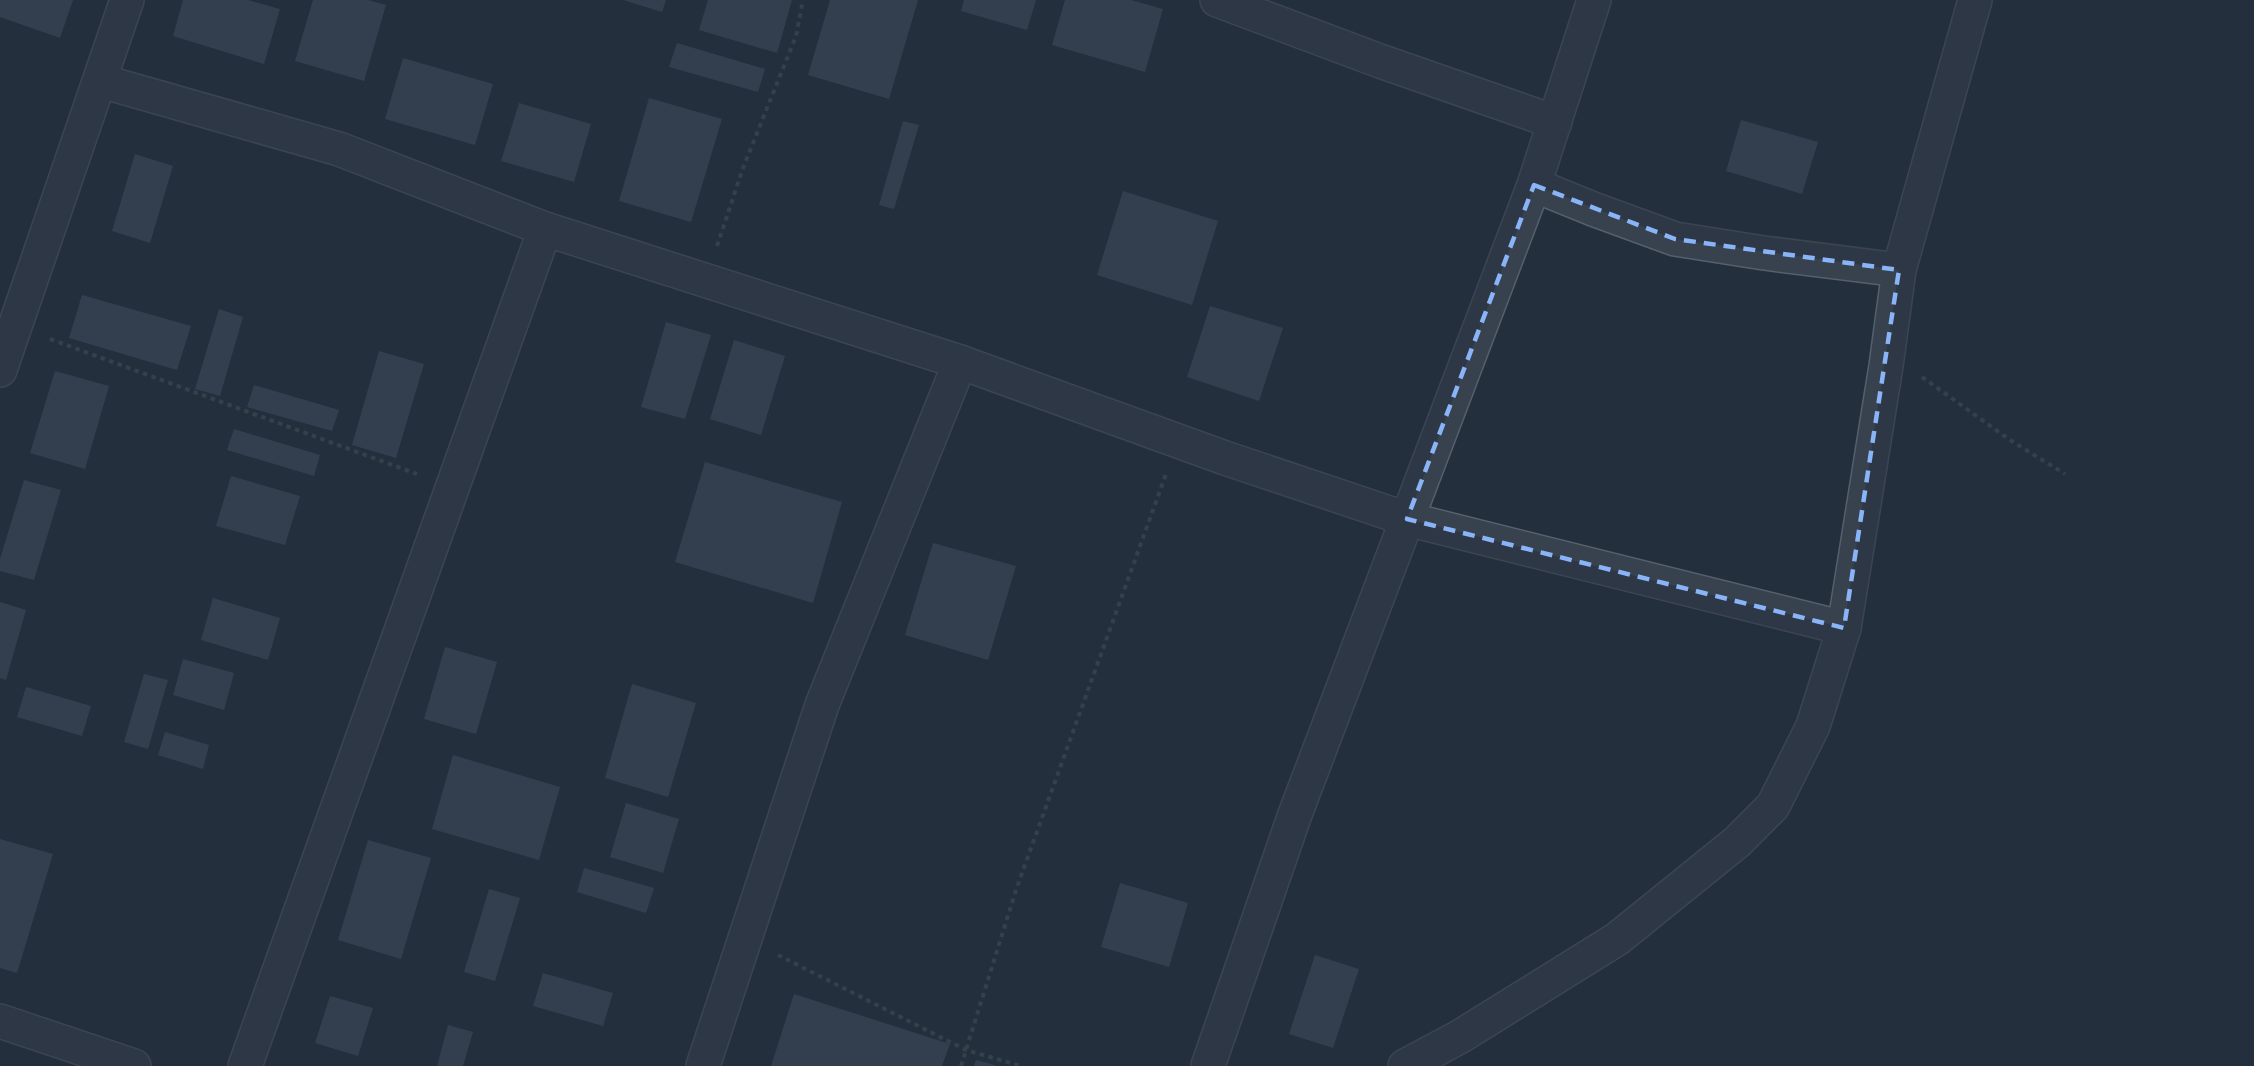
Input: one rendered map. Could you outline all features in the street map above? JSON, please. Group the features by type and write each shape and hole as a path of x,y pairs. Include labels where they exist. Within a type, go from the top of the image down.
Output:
{"street":[{"path":"0,370 127,0"},
{"path":"1217,0 1380,61 1555,122"},
{"path":"1208,1066 1294,817 1534,185 1594,0"},
{"path":"1405,1066 1461,1036 1617,939 1737,842 1773,806 1813,726 1844,628 1899,270 1976,0"},
{"path":"101,81 339,149 545,229 960,362 1178,441 1407,519 1844,628"},
{"path":"1534,185 1675,239 1899,270"},
{"path":"245,1066 545,229"},
{"path":"703,1066 822,705 960,362"},
{"path":"0,1021 134,1066"}],"path":[{"path":"705,281 742,168 796,36 803,0"},
{"path":"15,326 126,369 452,487"},
{"path":"1886,366 1921,377 2010,440 2065,474"},
{"path":"961,1066 1017,887 1178,441"},
{"path":"746,939 966,1050 1021,1066"}],"highlighted area":[{"path":"1534,185 1675,239 1899,270 1844,628 1407,519"}],"building":[{"path":"0,0 73,0 60,38 0,17"},
{"path":"183,0 248,0 280,9 264,64 173,36"},
{"path":"313,0 368,0 386,5 364,81 295,61"},
{"path":"623,0 666,0 662,12"},
{"path":"708,0 792,0 777,53 699,30"},
{"path":"830,0 918,0 889,99 808,75"},
{"path":"964,0 1036,0 1027,30 961,11"},
{"path":"1065,0 1131,0 1163,9 1145,72 1052,45"},
{"path":"677,43 765,69 758,92 669,67"},
{"path":"403,58 493,84 475,145 385,119"},
{"path":"649,98 722,119 691,222 619,201"},
{"path":"519,103 591,124 574,182 501,161"},
{"path":"1741,120 1818,142 1802,194 1726,171"},
{"path":"903,121 919,125 894,209 879,205"},
{"path":"135,154 173,166 150,243 112,231"},
{"path":"1123,191 1218,221 1192,305 1097,275"},
{"path":"82,295 191,326 177,370 69,338"},
{"path":"1210,306 1283,328 1259,401 1187,377"},
{"path":"219,309 243,317 220,396 195,389"},
{"path":"666,322 711,335 685,419 641,407"},
{"path":"734,340 785,356 761,435 710,419"},
{"path":"379,351 424,364 396,458 352,445"},
{"path":"55,371 109,386 85,469 30,453"},
{"path":"254,385 339,410 332,431 247,407"},
{"path":"234,429 320,455 314,476 227,450"},
{"path":"705,462 842,502 813,603 675,562"},
{"path":"231,476 300,496 285,545 216,526"},
{"path":"24,480 61,490 34,580 0,571 0,559"},
{"path":"933,543 1016,566 988,660 905,635"},
{"path":"213,598 280,618 268,660 201,640"},
{"path":"0,602 26,610 6,680 0,678"},
{"path":"445,647 497,662 476,734 424,719"},
{"path":"183,659 234,673 224,710 173,695"},
{"path":"144,674 168,680 148,749 124,742"},
{"path":"632,684 696,703 668,797 605,778"},
{"path":"26,687 91,706 82,736 17,717"},
{"path":"165,732 209,745 203,769 158,755"},
{"path":"453,755 560,787 539,860 432,829"},
{"path":"626,803 679,819 663,873 610,857"},
{"path":"0,839 53,854 17,973 0,968"},
{"path":"368,840 431,858 401,959 338,940"},
{"path":"584,868 654,888 646,913 577,892"},
{"path":"1120,883 1188,903 1169,967 1101,947"},
{"path":"489,889 520,898 495,981 464,972"},
{"path":"1315,955 1359,969 1333,1048 1289,1034"},
{"path":"543,973 613,993 603,1026 533,1006"},
{"path":"794,994 950,1044 942,1066 771,1066"},
{"path":"330,996 373,1008 358,1056 315,1043"},
{"path":"448,1025 473,1032 463,1066 437,1066"},
{"path":"976,1060 995,1065 995,1066 974,1066"}]}
